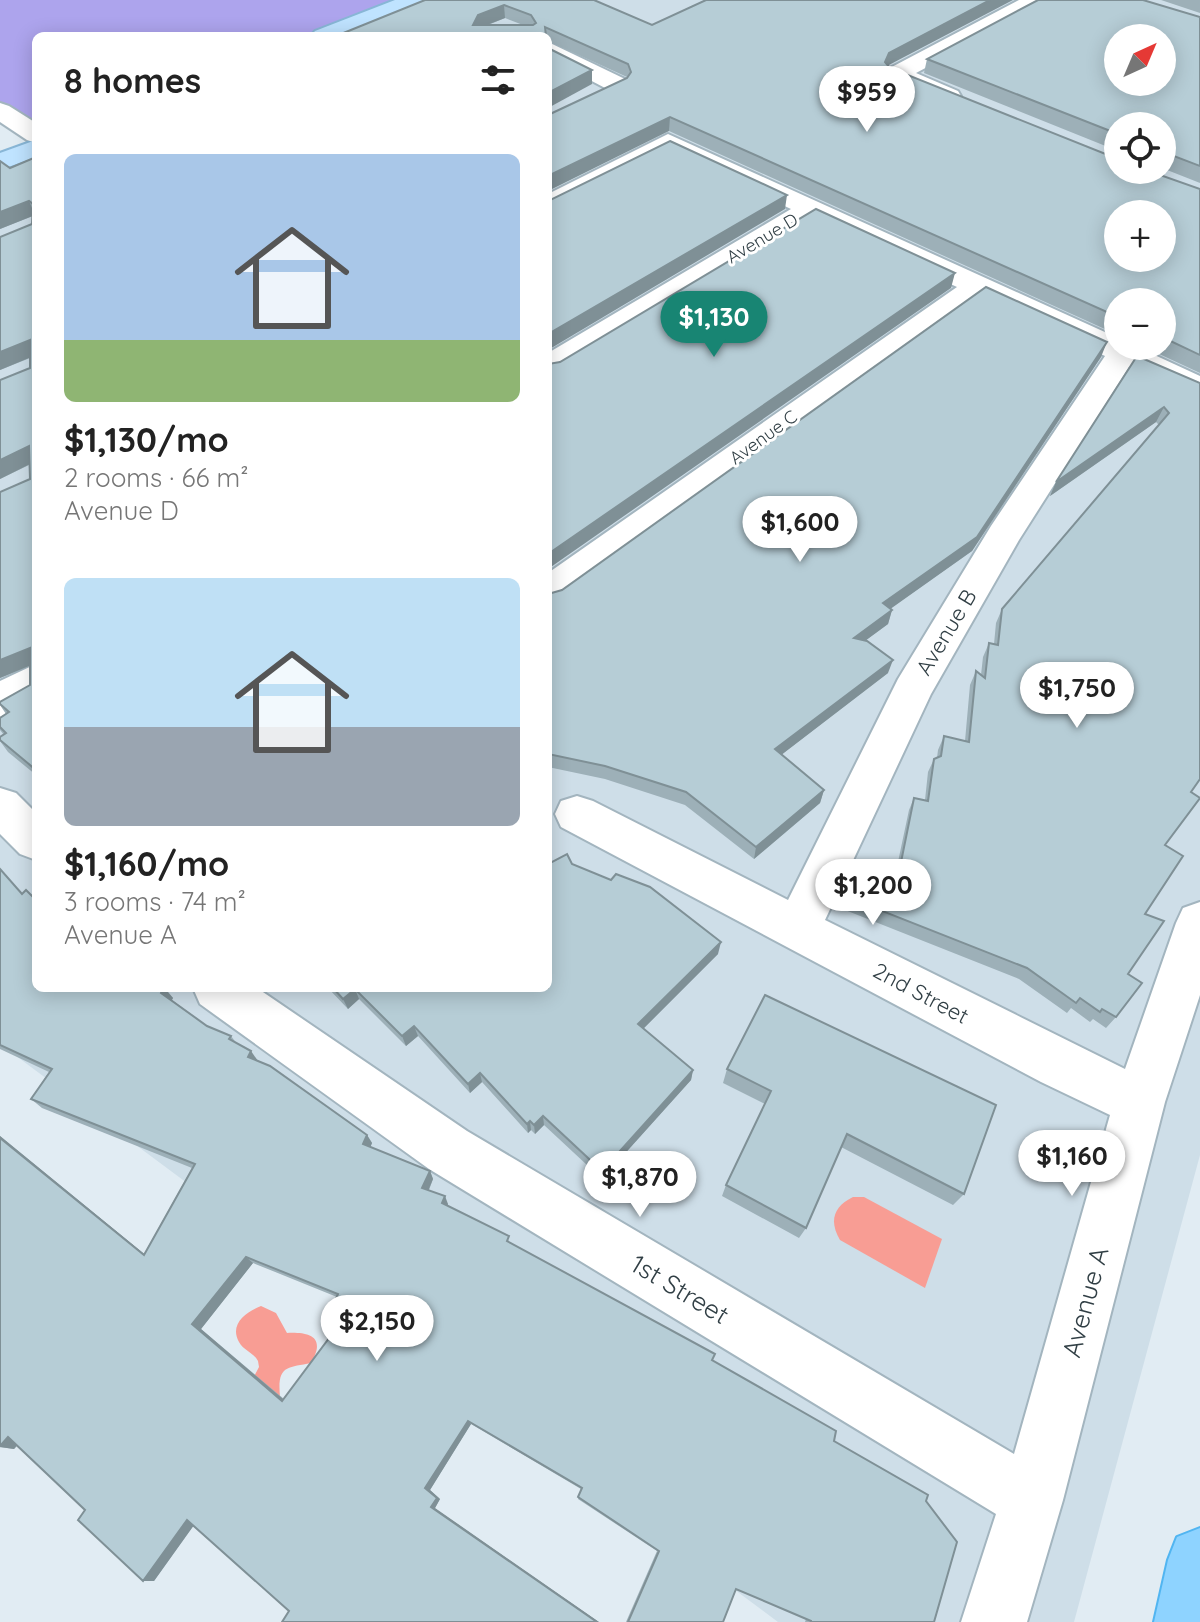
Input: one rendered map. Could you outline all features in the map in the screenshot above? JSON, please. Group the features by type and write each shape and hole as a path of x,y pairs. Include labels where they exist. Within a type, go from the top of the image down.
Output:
{"main road":[{"path":"1187,1622 1200,1560"}],"street":[{"path":"333,32 415,0"},
{"path":"977,108 897,74 1036,0"},
{"path":"552,51 616,84 589,99"},
{"path":"0,111 32,132"},
{"path":"552,203 668,142 1104,343"},
{"path":"0,162 32,150"},
{"name":"Avenue D","path":"552,365 811,209"},
{"name":"Avenue C","path":"552,589 958,298 980,287"},
{"name":"Avenue B","path":"798,928 912,690 1004,535 1118,360"},
{"path":"1140,360 1200,388"},
{"path":"0,701 32,681"},
{"path":"0,806 32,837"},
{"name":"2nd Street","path":"577,814 1059,1065 1139,1102"},
{"name":"Avenue A","path":"994,1622 1032,1500 1139,1102 1200,923"},
{"name":"1st Street","path":"223,992 448,1150 1032,1500"}],"shaded area":[{"path":"0,0 408,0 326,32 32,32 32,126 0,106"},
{"path":"440,0 1200,0 1200,1155 1074,1622 778,1622 0,1044 0,177 32,165 32,992 552,992 552,32 360,32"},
{"path":"853,1197 864,1197 942,1239 925,1288 840,1240 835,1215 841,1205"},
{"path":"261,1306 276,1313 287,1333 302,1333 316,1341 311,1363 282,1373 280,1397 248,1388 259,1367 258,1361 236,1336 241,1320"}],"building":[{"path":"425,0 594,0 652,25 706,0 990,0 889,53 885,62 890,68 1104,153 1104,184 1176,184 1176,181 1200,189 1200,355 1176,344 1176,288 1104,288 1104,311 670,117 552,174 552,113 627,78 631,72 628,64 545,27 546,32 346,32","holes":["504,5 531,15 536,23 533,25 473,25 478,15"]},
{"path":"1038,0 1143,0 1200,17 1200,166 1176,157 1176,112 1104,112 1104,129 927,59"},
{"path":"552,50 592,70 552,91"},
{"path":"670,141 787,195 552,332 552,199"},
{"path":"32,159 32,203 29,201 0,212 0,161 10,168"},
{"path":"816,209 955,273 552,551 552,363 560,362"},
{"path":"32,224 32,767 0,740 6,733 0,727 0,718 9,712 0,702 30,685 30,648 0,660 0,492 30,479 29,446 0,460 0,380 30,368 30,340 0,352 0,237"},
{"path":"986,287 1104,341 1104,346 977,537 883,603 892,610 854,638 867,641 893,660 775,749 824,790 756,847 686,792 605,766 552,755 552,593 562,590"},
{"path":"1134,360 1146,360 1200,383 1200,779 1191,792 1200,798 1165,845 1183,856 1145,914 1164,921 1128,974 1142,983 1116,1017 1102,1009 1100,1012 1080,998 1076,1003 1027,968 839,894 855,861 898,877 914,798 928,801 934,759 941,756 944,736 969,742 976,671 985,678 989,643 998,645 1002,609 1169,413 1164,407 1056,482"},
{"path":"567,854 572,864 611,880 616,874 650,887 721,942 638,1024 693,1070 602,1171 543,1116 534,1125 530,1121 527,1124 480,1073 468,1084 414,1026 402,1036 358,992 552,992 552,862"},
{"path":"0,869 22,894 26,890 32,896 32,992 162,992 207,1026 231,1036 229,1039 251,1051 248,1057 270,1066 367,1135 363,1144 430,1171 422,1188 445,1196 442,1203 509,1236 507,1241 715,1354 712,1360 836,1431 834,1441 928,1495 926,1501 957,1542 934,1622 811,1622 736,1589 723,1622 628,1622 659,1551 578,1497 582,1488 468,1421 425,1488 437,1498 431,1507 597,1622 282,1622 289,1611 187,1520 143,1581 78,1520 85,1510 8,1437 0,1446 0,1138 144,1255 195,1164 31,1099 52,1069 0,1045","holes":["246,1257 338,1294 330,1313 344,1318 282,1401 192,1324"]},
{"path":"337,992 351,992 343,999"},
{"path":"765,995 996,1105 964,1194 847,1134 806,1228 726,1185 771,1091 727,1069"}]}
